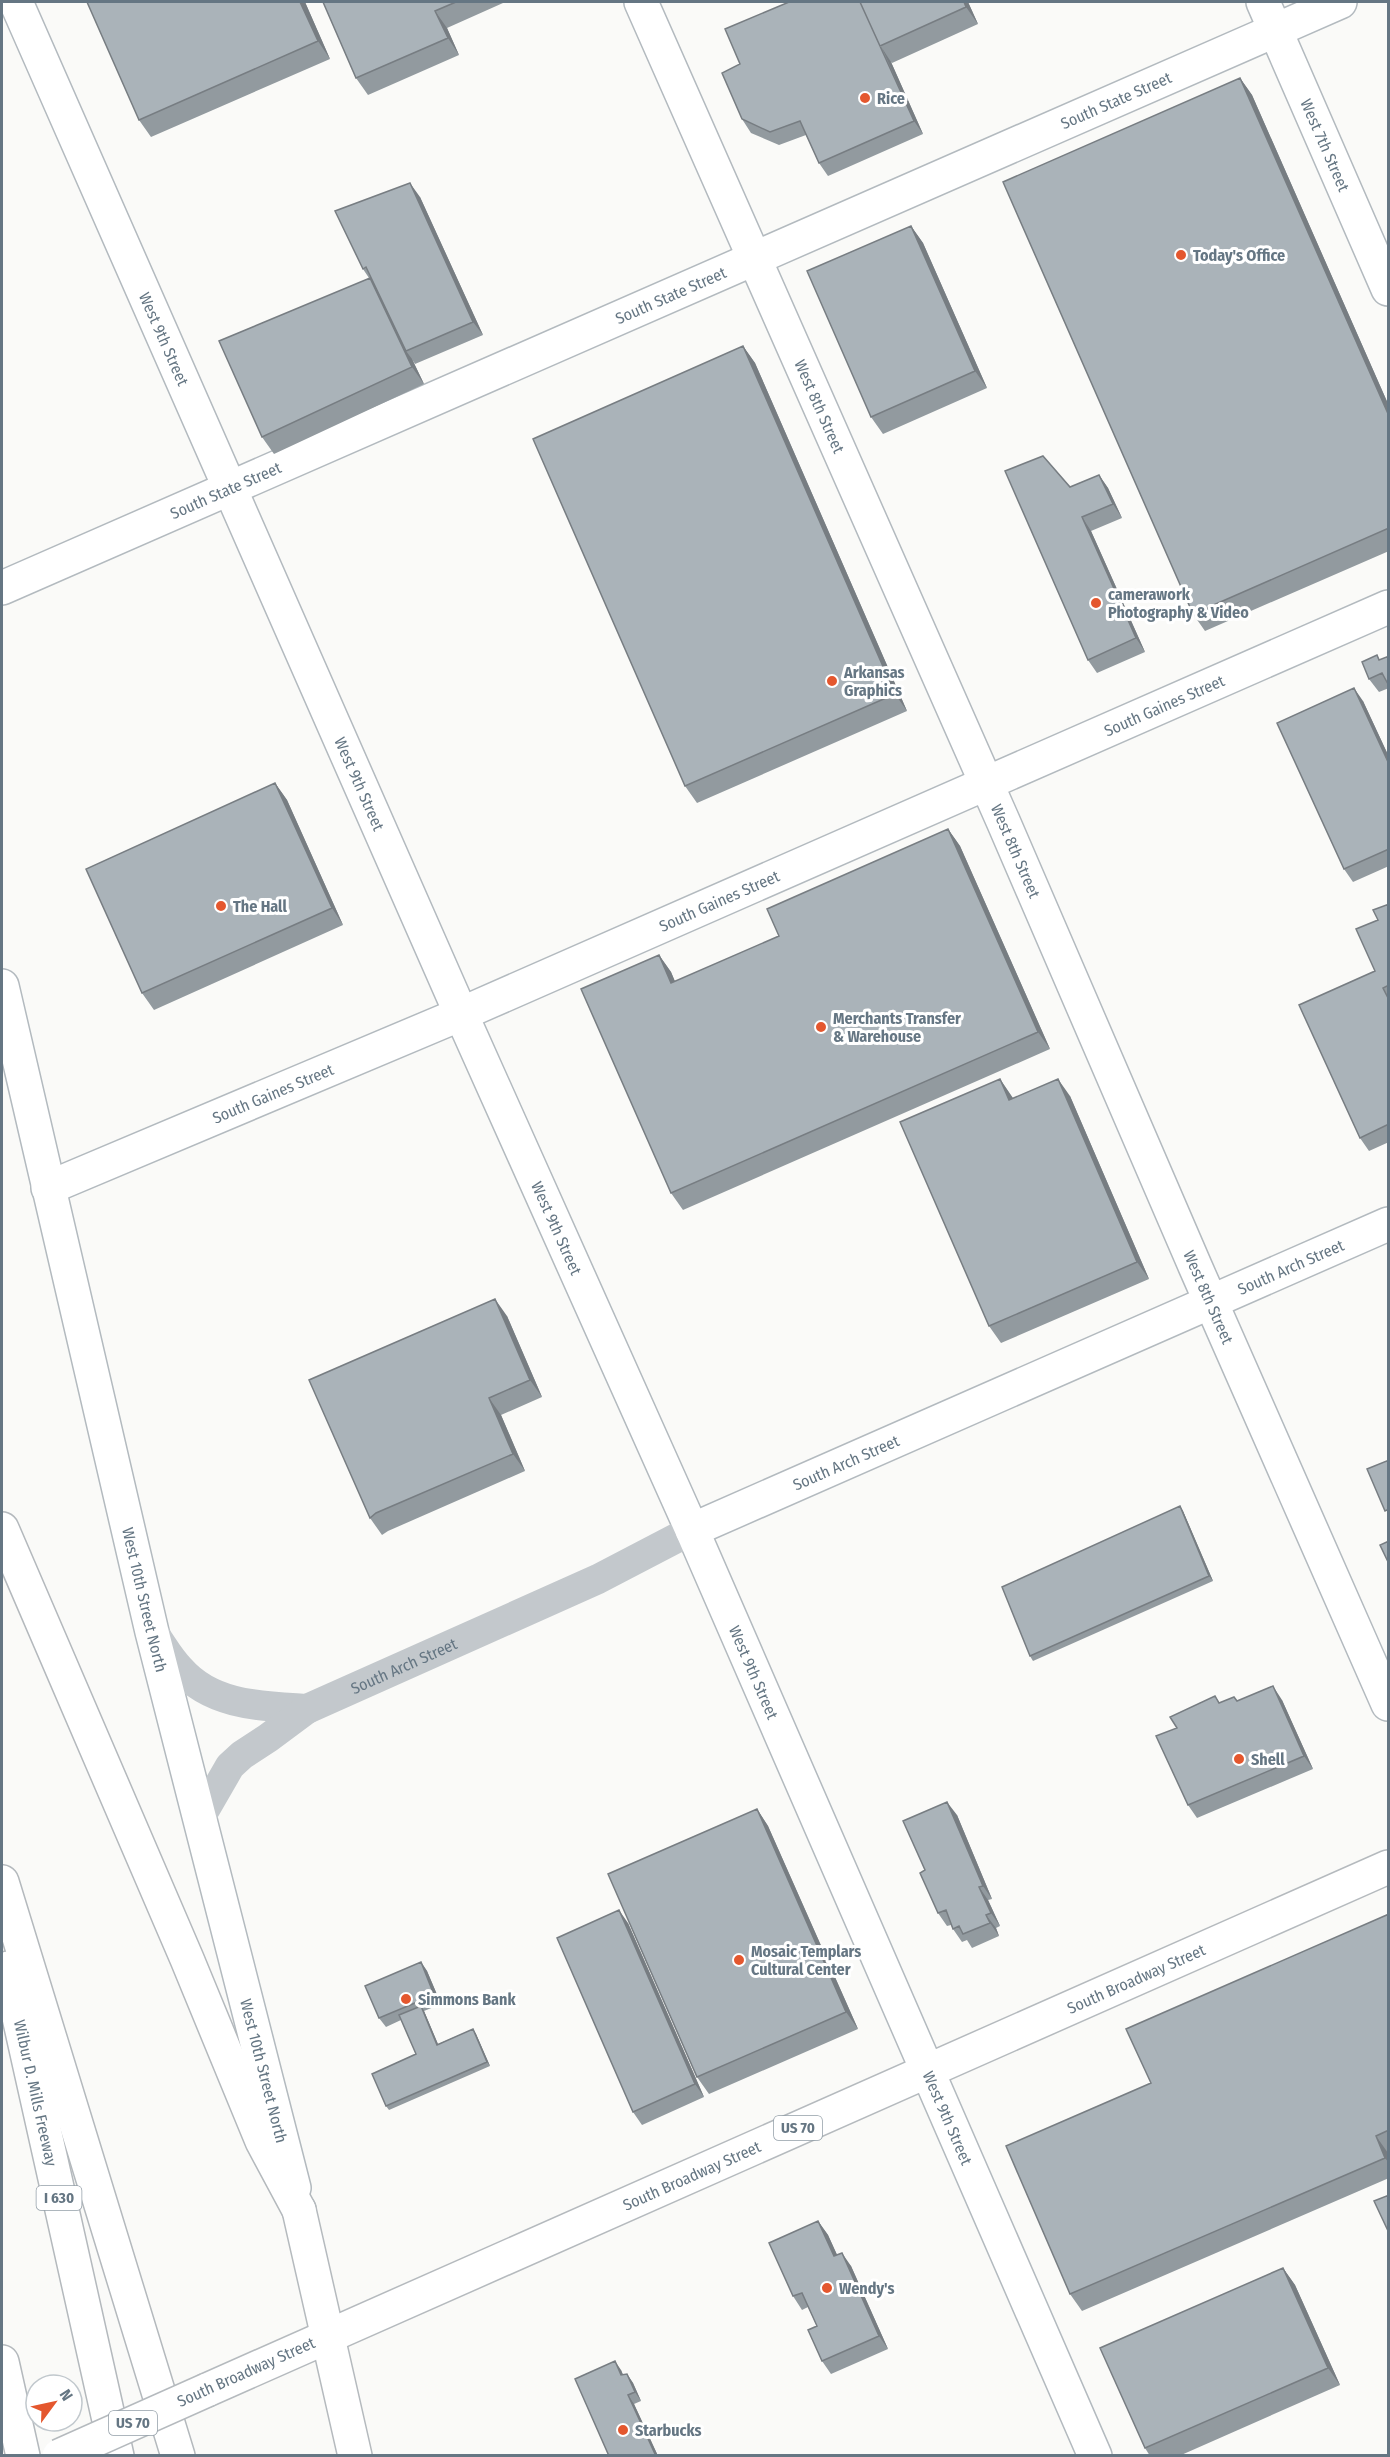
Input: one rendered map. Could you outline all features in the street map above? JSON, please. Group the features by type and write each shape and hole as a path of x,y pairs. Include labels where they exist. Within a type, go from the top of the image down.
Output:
{"main road":[{"name":"West 9th Street","path":"16,2 461,1014 692,1530 1095,2456"},
{"name":"West 8th Street","path":"641,2 1389,1704"},
{"name":"South State Street","path":"8,579 230,488 753,259 1269,16 1340,2"},
{"name":"West 7th Street","path":"1269,16 1389,289"},
{"name":"South Gaines Street","path":"48,1188 461,1014 1389,608"},
{"name":"West 10th Street North","path":"2,986 152,1632 299,2210"},
{"name":"South Arch Street","path":"692,1530 1389,1224"},
{"path":"2,1529 187,1959 261,2140 299,2210 355,2456"},
{"name":"South Broadway Street","path":"59,2456 1389,1867"},
{"path":"2,1882 178,2456"},
{"name":"Wilbur D. Mills Freeway","path":"2,1941 117,2456"},
{"path":"2,2362 23,2456"}],"street":[{"name":"South Arch Street","path":"200,1818 230,1766 307,1709 598,1579 692,1530"},
{"name":"South Arch Street","path":"152,1632 180,1670 216,1696 245,1704 307,1709"}],"building":[{"path":"87,2 300,2 318,41 139,120"},
{"path":"323,2 456,2 435,11 448,38 356,78"},
{"path":"789,2 860,2 914,121 819,163 800,121 770,132 742,119 722,73 740,64 725,29"},
{"path":"860,2 964,2 966,7 880,46"},
{"path":"1240,78 1389,416 1389,528 1193,614 1003,182"},
{"path":"410,183 473,322 406,351 366,267 363,269 335,211"},
{"path":"911,226 975,371 871,417 807,271"},
{"path":"370,278 412,367 262,437 219,341"},
{"path":"743,346 895,694 685,786 533,439"},
{"path":"1043,456 1070,487 1099,475 1113,504 1082,517 1136,638 1088,660 1005,471"},
{"path":"1377,655 1379,660 1389,656 1389,686 1382,673 1369,679 1362,662"},
{"path":"1354,688 1389,764 1389,849 1344,869 1277,723"},
{"name":"The Hall","path":"275,783 332,908 142,993 86,869"},
{"name":"Merchants Transfer & Warehouse","path":"948,829 1038,1032 671,1193 581,989 659,955 671,983 779,936 767,909"},
{"path":"1389,904 1389,985 1383,988 1389,1000 1389,1124 1360,1138 1299,1005 1375,971 1356,929 1378,920 1373,910"},
{"path":"1000,1079 1009,1100 1058,1079 1137,1262 989,1326 900,1122"},
{"path":"495,1299 530,1380 489,1398 513,1454 376,1513 370,1518 309,1380"},
{"path":"1389,1460 1389,1509 1385,1511 1367,1469"},
{"path":"1180,1506 1209,1576 1030,1656 1002,1587"},
{"path":"1389,1541 1389,1564 1380,1545"},
{"name":"Shell","path":"1273,1686 1304,1756 1188,1805 1156,1736 1177,1728 1170,1717 1215,1696 1219,1703 1234,1697 1237,1701"},
{"path":"947,1802 983,1886 979,1887 991,1913 986,1915 990,1923 963,1934 959,1926 953,1929 946,1910 938,1913 920,1873 925,1870 903,1821"},
{"name":"Mosaic Templars Cultural Center","path":"757,1809 846,2012 697,2077 608,1874"},
{"path":"619,1910 695,2084 633,2112 557,1938"},
{"path":"1389,1914 1389,2130 1376,2136 1385,2158 1070,2294 1006,2146 1151,2083 1126,2029"},
{"name":"Simmons Bank","path":"421,1962 434,1995 379,2018 365,1986"},
{"path":"421,2006 437,2045 473,2029 487,2062 386,2106 372,2074 416,2054 399,2015"},
{"path":"1389,2195 1389,2233 1374,2201"},
{"name":"Wendy's","path":"818,2221 834,2256 842,2253 879,2336 822,2361 808,2330 817,2326 802,2293 793,2296 769,2243"},
{"path":"1283,2268 1328,2368 1145,2448 1100,2348"},
{"name":"Starbucks","path":"615,2361 621,2375 627,2374 635,2392 628,2395 655,2454 652,2456 609,2456 575,2379"}],"place":[{"name":"Rice","path":"865,98"},
{"name":"Today's Office","path":"1181,255"},
{"name":"camerawork Photography & Video","path":"1096,603"},
{"name":"Arkansas Graphics","path":"832,681"},
{"name":"The Hall","path":"221,906"},
{"name":"Merchants Transfer & Warehouse","path":"821,1027"},
{"name":"Shell","path":"1239,1759"},
{"name":"Mosaic Templars Cultural Center","path":"739,1960"},
{"name":"Simmons Bank","path":"406,1999"},
{"name":"Wendy's","path":"827,2288"},
{"name":"Starbucks","path":"623,2430"}]}
